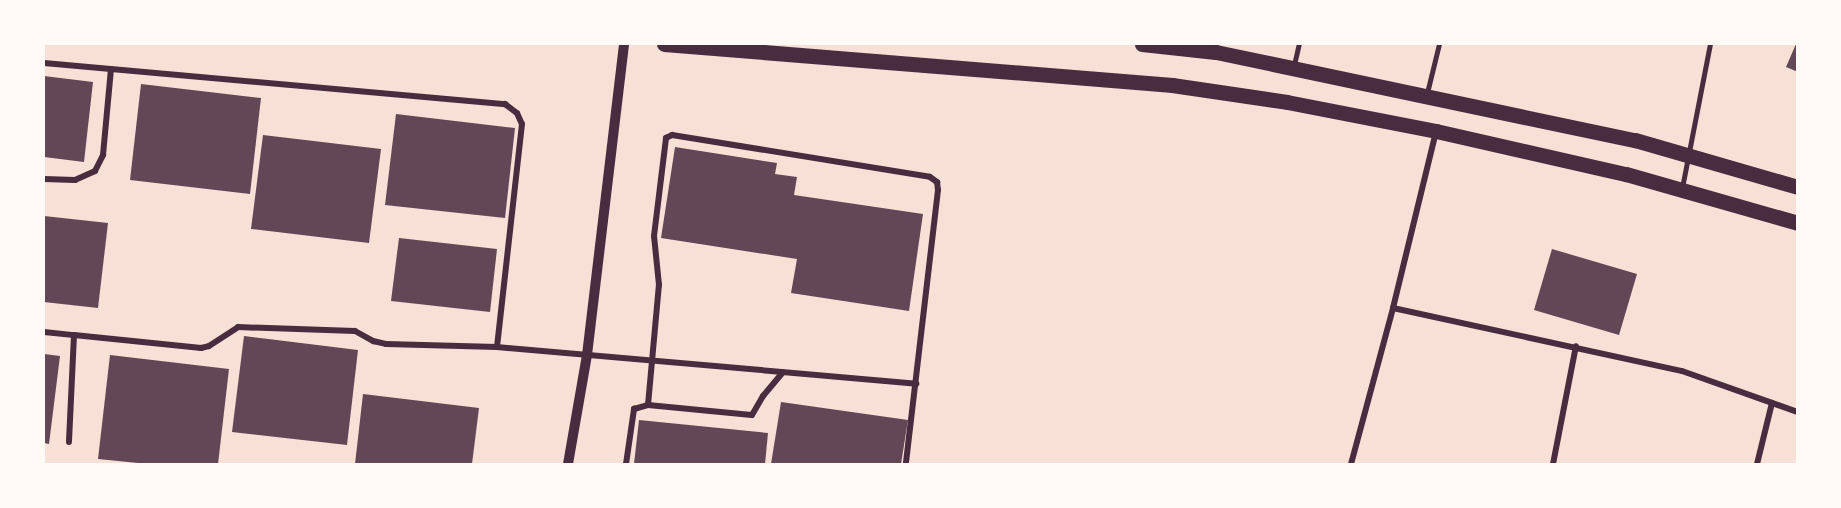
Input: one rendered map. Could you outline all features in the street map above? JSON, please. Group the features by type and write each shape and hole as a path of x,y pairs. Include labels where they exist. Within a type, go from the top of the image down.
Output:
{"main road":[{"path":"664,44 1172,86 1287,102 1436,131 1626,174 1797,223"},
{"path":"1142,44 1217,48 1293,68 1635,140 1797,187"}],"street":[{"path":"568,465 587,355 624,44"},
{"path":"44,63 505,104 517,113 522,124 497,347"},
{"path":"44,179 75,180 95,171 103,155 111,69"},
{"path":"1351,465 1393,308 1436,131"},
{"path":"648,405 650,361 659,285 654,236 663,145 666,138 672,135 930,177 937,182 906,465"},
{"path":"1393,308 1576,346 1682,371 1797,412"},
{"path":"44,332 201,348 209,346 238,327 355,331 373,341 386,344 497,347 916,384"},
{"path":"69,442 74,335"},
{"path":"1553,465 1576,346"},
{"path":"626,465 631,416 634,409 648,405 752,415 763,396 783,372"},
{"path":"1757,465 1772,403"}],"lane":[{"path":"1293,68 1299,44"},
{"path":"1427,96 1439,44"},
{"path":"1681,190 1690,156 1710,44"}],"building":[{"path":"1798,44 1798,72 1786,67"},
{"path":"44,76 93,82 84,162 44,157"},
{"path":"141,84 261,98 250,194 130,180"},
{"path":"396,114 515,128 505,218 385,205"},
{"path":"263,135 381,149 369,243 251,229"},
{"path":"675,147 777,163 775,174 797,177 794,195 923,214 909,311 791,293 797,259 661,238"},
{"path":"44,216 108,223 98,308 44,302"},
{"path":"399,238 497,249 490,312 391,301"},
{"path":"1552,249 1637,274 1619,335 1534,310"},
{"path":"244,336 358,350 347,445 232,432"},
{"path":"44,354 60,356 49,444 44,443"},
{"path":"110,355 229,369 218,464 148,464 98,459"},
{"path":"363,394 479,408 472,464 355,464"},
{"path":"781,402 908,420 901,464 771,464"},
{"path":"639,420 768,433 765,464 634,464"}]}
